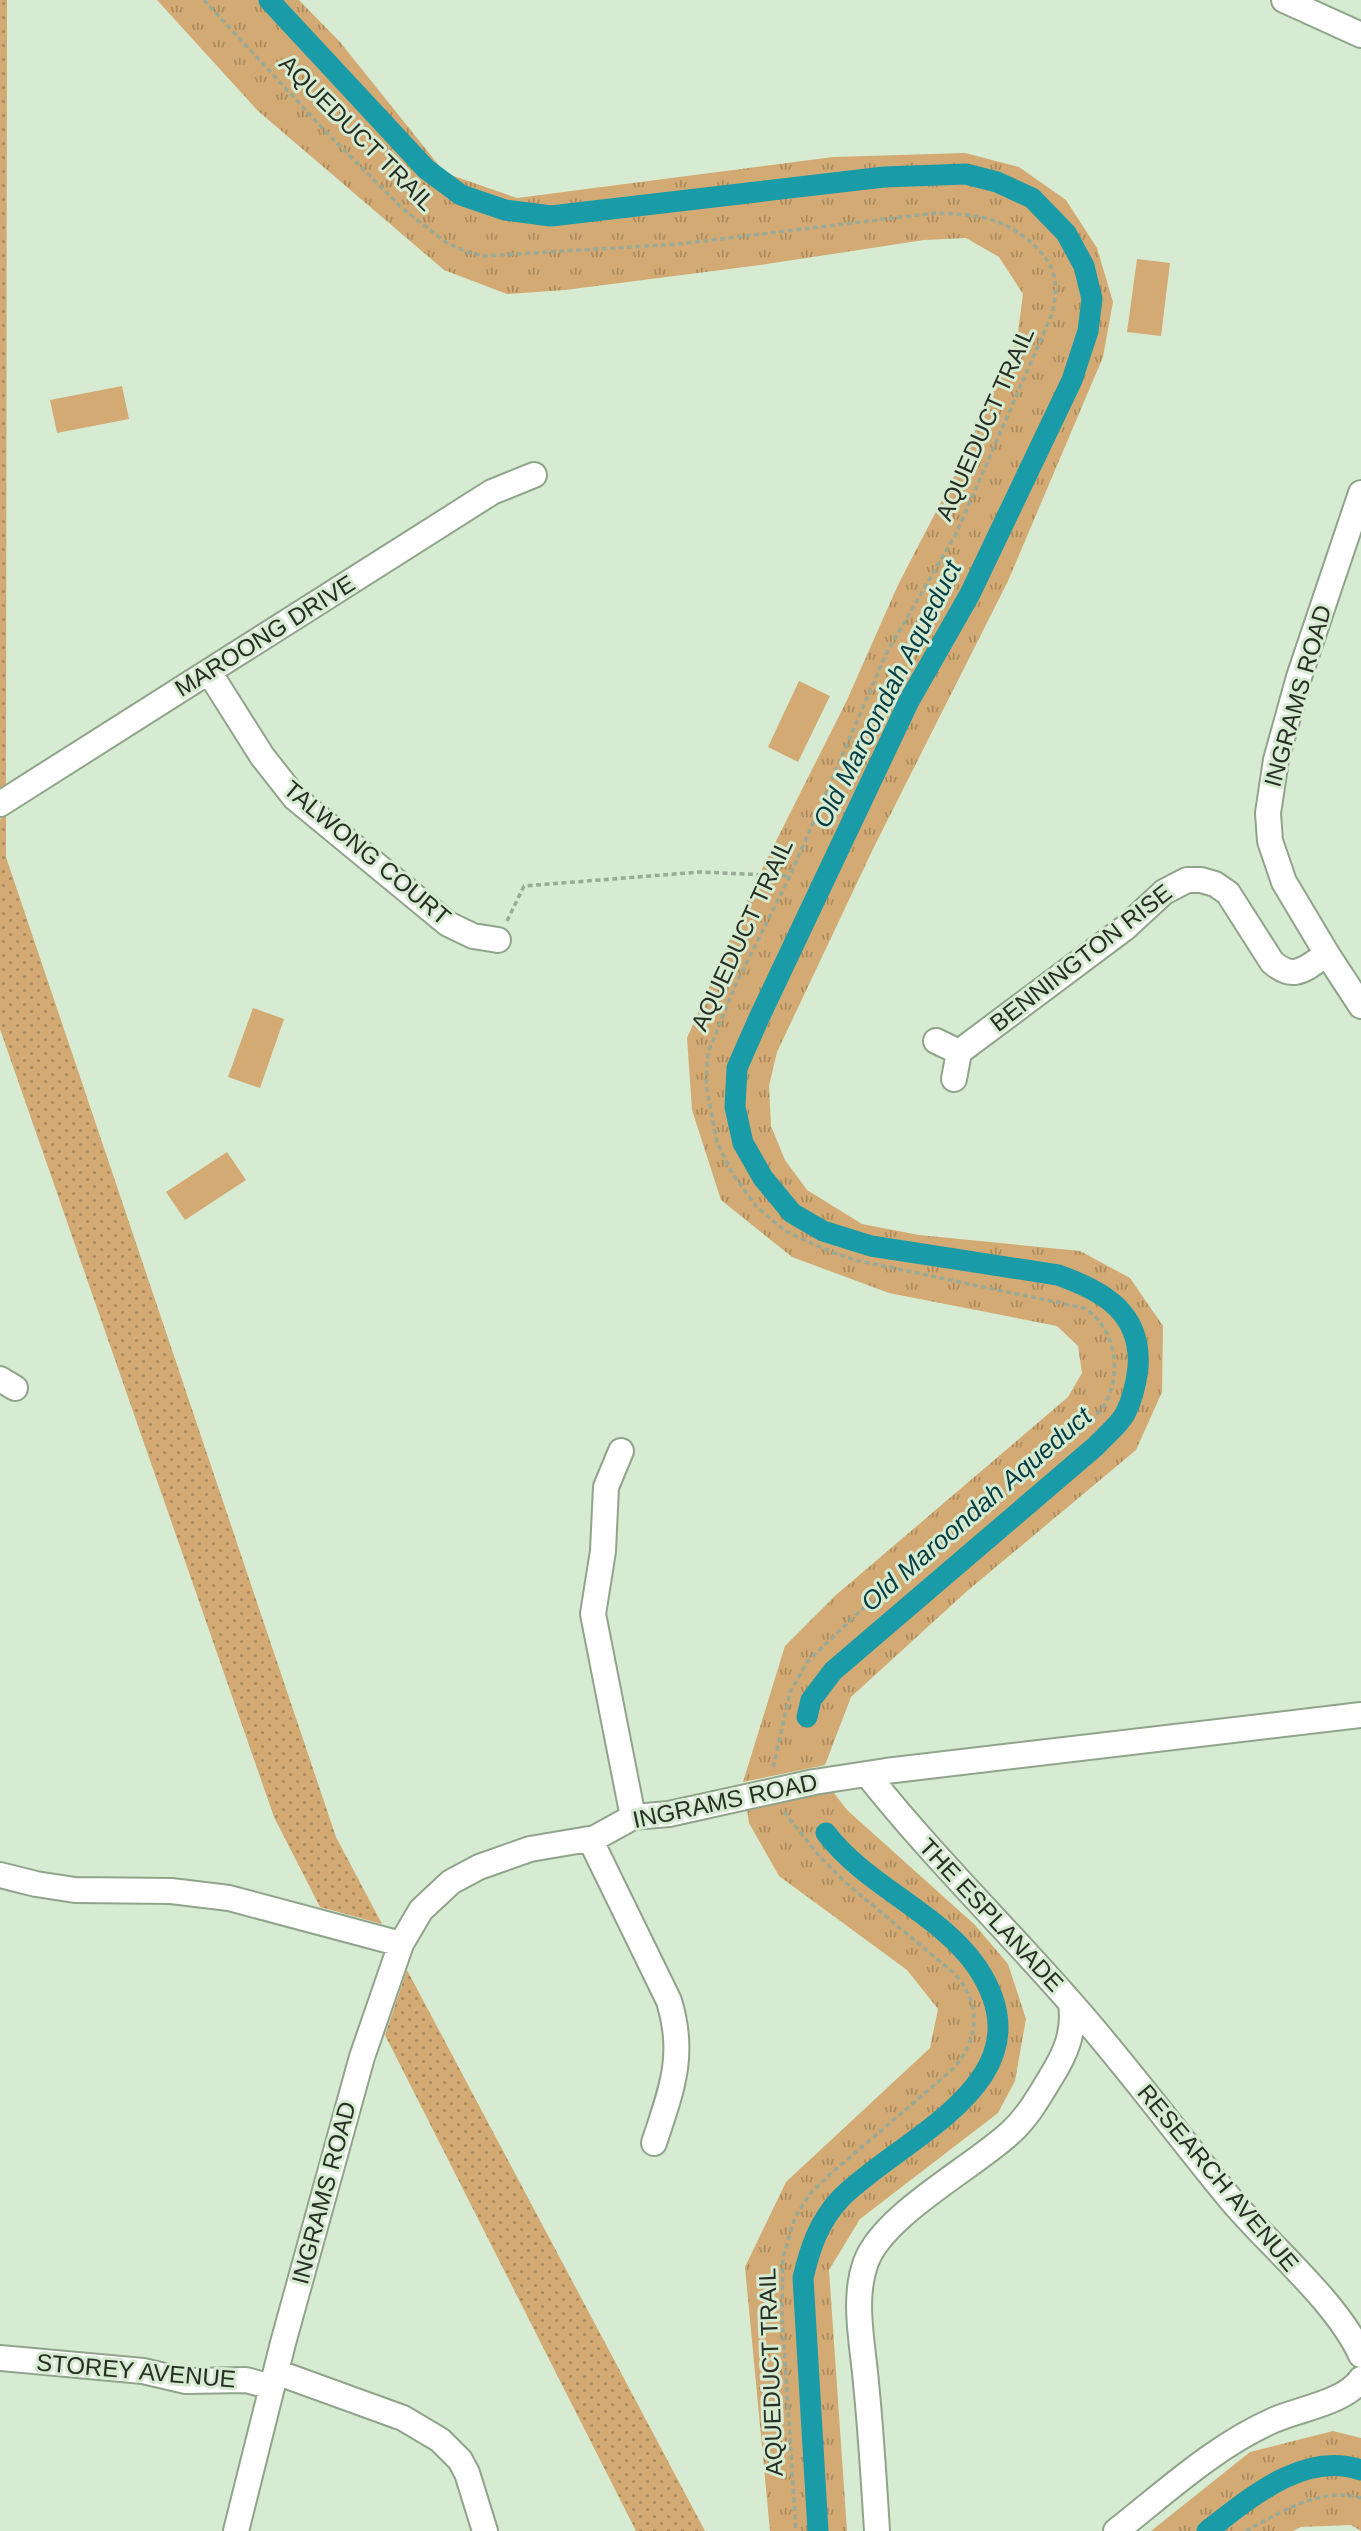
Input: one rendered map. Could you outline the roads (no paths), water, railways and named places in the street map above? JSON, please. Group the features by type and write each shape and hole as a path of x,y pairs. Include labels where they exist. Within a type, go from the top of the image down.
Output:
{"street":[{"path":"1284,0 1361,35"},
{"name":"MAROONG DRIVE","path":"0,804 492,492 534,475"},
{"name":"INGRAMS ROAD","path":"1361,493 1293,696 1276,760 1268,813 1270,841 1278,869 1291,896 1361,1006"},
{"name":"TALWONG COURT","path":"209,672 268,764 295,798 448,924 473,936 498,940"},
{"name":"BENNINGTON RISE","path":"959,1052 1125,928 1164,892 1187,880 1215,884 1228,893 1272,962 1281,970 1292,973 1302,970 1327,954"},
{"path":"936,1041 959,1052 954,1079"},
{"path":"621,1451 606,1487 603,1551 593,1614 633,1817"},
{"name":"INGRAMS ROAD","path":"236,2531 352,2090 383,1992 413,1920 440,1891 465,1874 530,1849 590,1839 633,1817 669,1814 769,1791 867,1774 1359,1719"},
{"name":"THE ESPLANADE","path":"867,1774 917,1835 1071,2003 1072,2032 1059,2063 1024,2119 995,2147 894,2222 874,2246 866,2261 862,2276 860,2313 877,2531"},
{"path":"590,1839 669,2001 676,2021 678,2064 653,2143"},
{"path":"0,1875 75,1890 171,1891 217,1895 401,1944"},
{"name":"RESEARCH AVENUE","path":"1071,2003 1233,2202 1329,2308 1361,2355"},
{"name":"STOREY AVENUE","path":"0,2358 143,2371 186,2381 274,2379 403,2418 440,2440 460,2460 467,2473 485,2531"},
{"path":"1116,2531 1202,2462 1229,2444 1276,2419 1342,2395 1361,2379"}],"waterway":[{"name":"Old Maroondah Aqueduct","path":"269,0 426,169 461,195 505,210 551,216 884,177 966,174 997,182 1032,198 1066,233 1084,266 1092,299 1088,331 1072,380 970,594 909,701 759,1018 737,1068 735,1107 743,1143 763,1178 792,1213 823,1231 871,1246 1058,1275 1075,1281 1105,1297 1127,1319 1138,1349 1136,1380 1128,1408 1111,1431 833,1671 811,1700 807,1717"},
{"name":"Old Maroondah Aqueduct","path":"818,2531 803,2278 812,2246 827,2216 841,2198 961,2102 984,2074 997,2042 996,2007 977,1967 962,1948 924,1915 861,1869 826,1833"},
{"name":"Old Maroondah Aqueduct","path":"1207,2531 1259,2492 1298,2472 1340,2466 1361,2470"}]}
